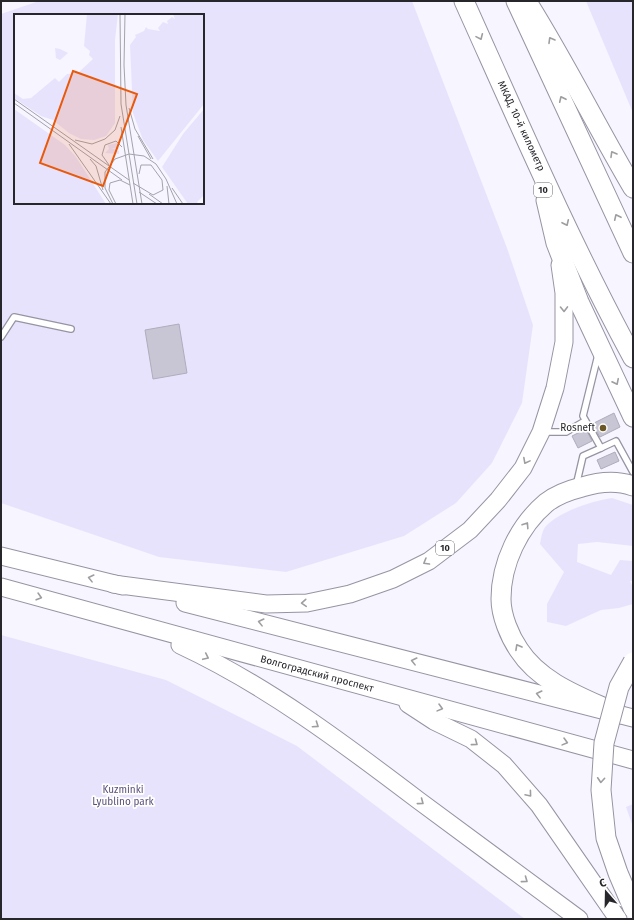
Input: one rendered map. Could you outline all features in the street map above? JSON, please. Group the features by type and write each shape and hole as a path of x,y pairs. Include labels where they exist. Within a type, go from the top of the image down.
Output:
{"highway":[{"name":"МКАД, 10-й километр","path":"464,1 526,138 609,314 633,358"},
{"path":"516,1 633,253"},
{"path":"526,1 551,40 596,125 633,188"},
{"name":"10","path":"526,138 544,191 556,243"},
{"path":"556,243 579,302 633,417"},
{"path":"625,716 559,686 536,670 519,651 506,624 501,600 503,578 512,548 528,521 547,502 562,494 597,482 626,483 633,486"},
{"path":"633,662 619,687 604,743 601,790 606,838 618,874 633,908"}],"main road":[{"name":"10","path":"113,584 266,604 307,603 350,594 392,579 429,561 470,530 498,500 523,468 541,432 555,388 564,342 564,293 556,243"},
{"path":"1,556 625,716"},
{"name":"Волгоградский проспект","path":"1,587 633,760"},
{"path":"132,623 210,659 270,694 346,745 579,919"},
{"path":"393,695 434,721 471,740 504,765 539,805 618,919"}],"lane":[{"path":"1,337 14,317 71,329"},
{"path":"600,349 582,416 601,448"},
{"path":"541,432 566,432 585,421"},
{"path":"576,489 583,456 616,441 633,472"}],"green space":[{"path":"39,1 412,1 507,248 533,325 522,403 492,463 456,503 404,536 286,572 159,557 1,503 1,14"},
{"path":"586,1 633,1 633,113"},
{"path":"612,498 633,505 633,546 597,542 578,544 577,562 611,575 620,560 633,561 633,581 630,581 633,587 633,604 619,608 601,610 566,626 547,622 547,604 564,572 540,544 546,526 568,511 586,504"},
{"name":"Kuzminki Lyublino park","path":"1,635 166,680 297,746 525,919 1,919"},
{"path":"633,804 633,827 626,807"}],"building":[{"path":"179,324 187,373 153,379 145,330"},
{"path":"614,413 620,427 600,437 592,424"},
{"path":"586,429 592,441 578,448 572,436"},
{"path":"615,452 619,461 601,469 597,460"}],"place":[{"name":"Rosneft","path":"603,428"}]}
